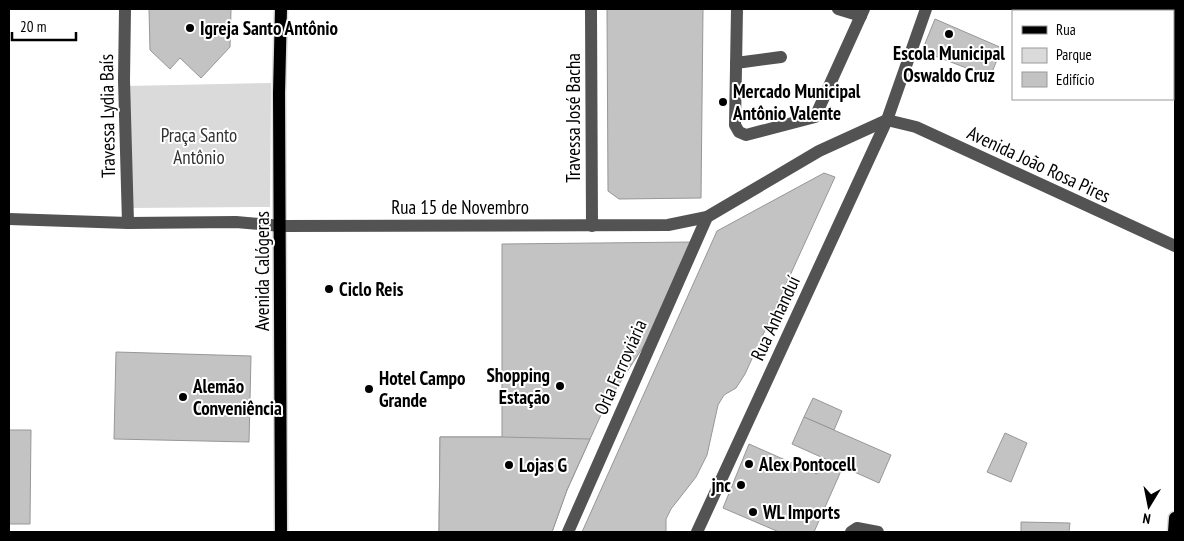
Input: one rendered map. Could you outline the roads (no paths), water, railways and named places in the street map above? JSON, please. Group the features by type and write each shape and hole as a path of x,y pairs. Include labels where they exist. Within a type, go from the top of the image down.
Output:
{"main road":[{"name":"Avenida Calógeras","path":"281,9 279,94 282,532"},
{"path":"1174,532 1175,518"}],"street":[{"name":"Travessa Lydia Baís","path":"125,9 124,80 128,223"},
{"name":"Travessa José Bacha","path":"591,9 592,226"},
{"path":"737,9 735,125 739,132 746,134 815,117 862,12 838,9"},
{"name":"Rua Anhanduí","path":"697,532 887,120 926,9"},
{"path":"736,63 781,57"},
{"name":"Rua 15 de Novembro","path":"9,219 128,223 236,222 281,226 668,225 707,217 819,151 887,120"},
{"name":"Avenida João Rosa Pires","path":"887,120 916,127 1175,246"},
{"name":"Orla Ferroviária","path":"568,532 707,217"},
{"path":"851,532 857,528 878,532"}],"place":[{"name":"Igreja Santo Antônio","path":"190,28"},
{"name":"Escola Municipal Oswaldo Cruz","path":"949,34"},
{"name":"Mercado Municipal Antônio Valente","path":"723,102"},
{"name":"Ciclo Reis","path":"329,289"},
{"name":"Shopping Estação","path":"560,386"},
{"name":"Hotel Campo Grande","path":"369,389"},
{"name":"Alemão Conveniência","path":"183,397"},
{"name":"Alex Pontocell","path":"749,464"},
{"name":"Lojas G","path":"509,465"},
{"name":"jnc","path":"741,485"},
{"name":"WL Imports","path":"753,512"}],"park label":[{"name":"Praça Santo Antônio","path":"199,146"}]}
